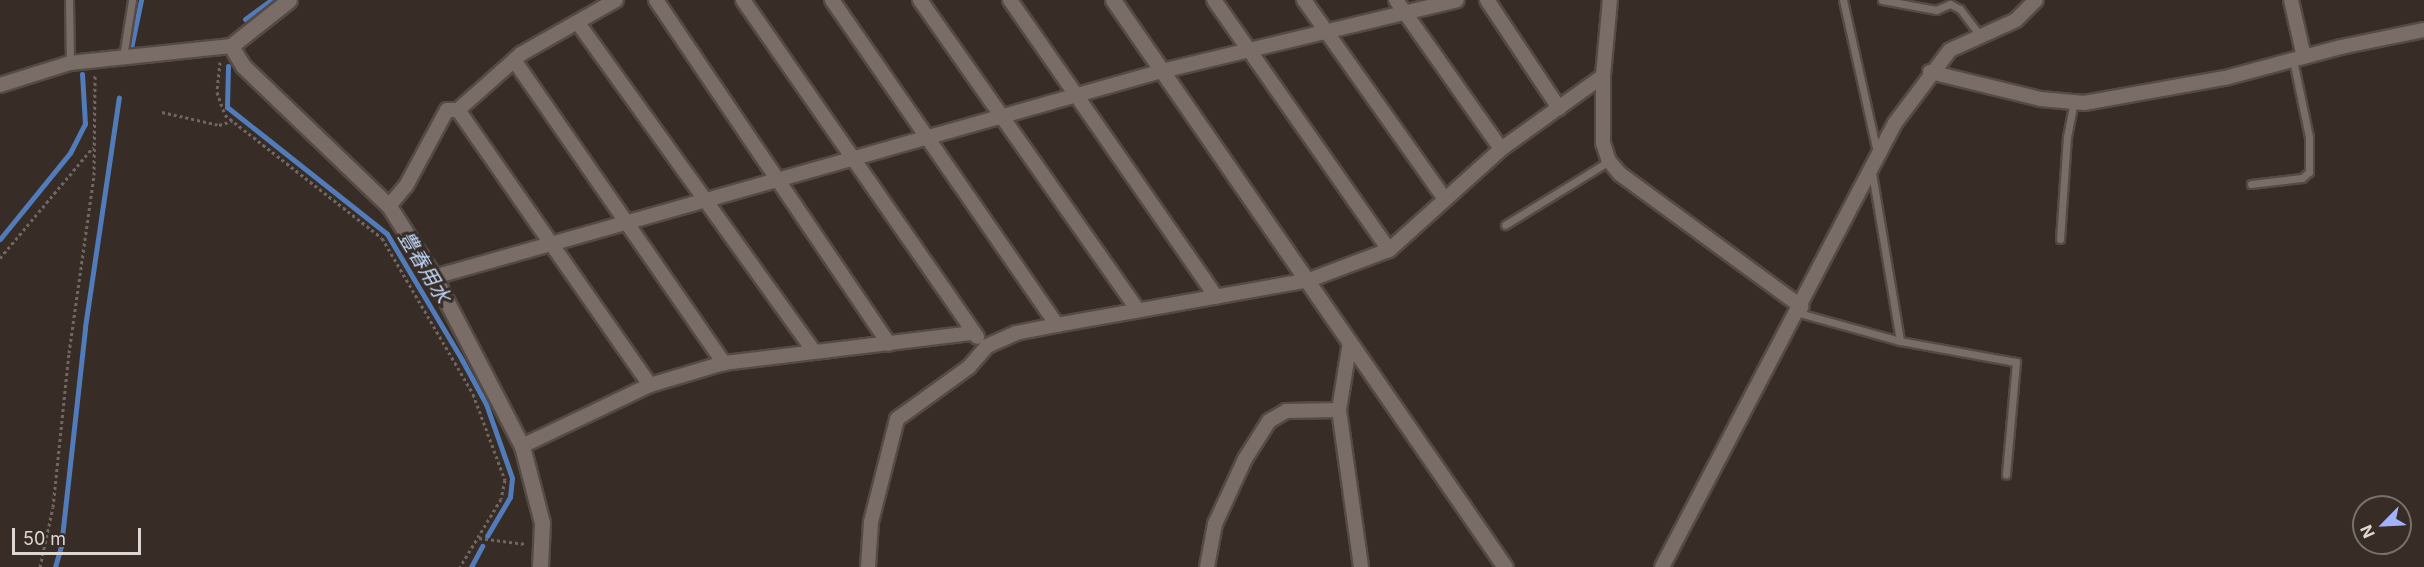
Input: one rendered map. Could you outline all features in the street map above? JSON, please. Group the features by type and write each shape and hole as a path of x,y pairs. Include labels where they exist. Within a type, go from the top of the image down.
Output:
{"street":[{"path":"0,85 70,63 231,46 289,0"},
{"path":"389,206 406,186 447,110 459,110 514,60 616,0"},
{"path":"657,0 889,344"},
{"path":"743,0 972,333 987,346"},
{"path":"832,0 1057,325"},
{"path":"920,0 1137,309"},
{"path":"1010,0 1216,296"},
{"path":"1113,0 1309,280 1505,567"},
{"path":"1214,0 1389,250"},
{"path":"1304,0 1444,198"},
{"path":"1396,0 1501,149"},
{"path":"434,277 1162,71 1457,0"},
{"path":"1487,0 1559,108"},
{"path":"1610,0 1603,76 1603,143 1609,161 1620,174 1800,310"},
{"path":"1662,567 1800,310 1895,123 1930,72 1950,50 2016,21 2036,0"},
{"path":"2291,0 2299,58"},
{"path":"578,23 813,350"},
{"path":"1930,72 2041,99 2074,102 2225,78 2299,58 2424,30"},
{"path":"231,46 243,66 389,206 434,277 522,446 537,490 542,546 540,567"},
{"path":"514,60 724,363"},
{"path":"868,567 871,522 897,419 969,367 987,346 1016,333 1137,309 1309,280 1389,250 1501,149 1603,76"},
{"path":"459,110 650,385"},
{"path":"522,446 650,385 724,363 813,350 889,344 972,333"},
{"path":"1350,342 1339,410 1360,567"},
{"path":"1207,567 1215,524 1245,459 1269,421 1286,411 1339,410"}],"lane":[{"path":"69,0 70,63"},
{"path":"123,57 132,0"},
{"path":"1843,0 1878,157"},
{"path":"1882,0 1936,10 1950,2 1960,9 1980,37"},
{"path":"2250,184 2302,178 2308,172 2309,137 2299,58"},
{"path":"2060,239 2067,137 2074,102"},
{"path":"1505,225 1609,161"},
{"path":"1872,171 1900,341"},
{"path":"1800,310 1900,341 2016,362 2006,475"}],"path":[{"path":"220,59 219,102 232,121 382,238 473,394 505,480 501,499 460,567"},
{"path":"40,567 53,507 95,146 95,60"},
{"path":"162,112 219,125 232,121"},
{"path":"0,258 95,146"},
{"path":"478,538 542,546"}],"waterway":[{"name":"豊春用水","path":"131,48 141,0"},
{"name":"豊春用水","path":"245,19 271,0"},
{"name":"豊春用水","path":"228,66 227,107 387,234 462,360 486,404 512,478 510,497 487,536"},
{"path":"0,239 70,153 85,124 82,74"},
{"name":"豊春用水","path":"55,567 61,546 85,327 119,97"},
{"name":"豊春用水","path":"471,567 482,546"}]}
